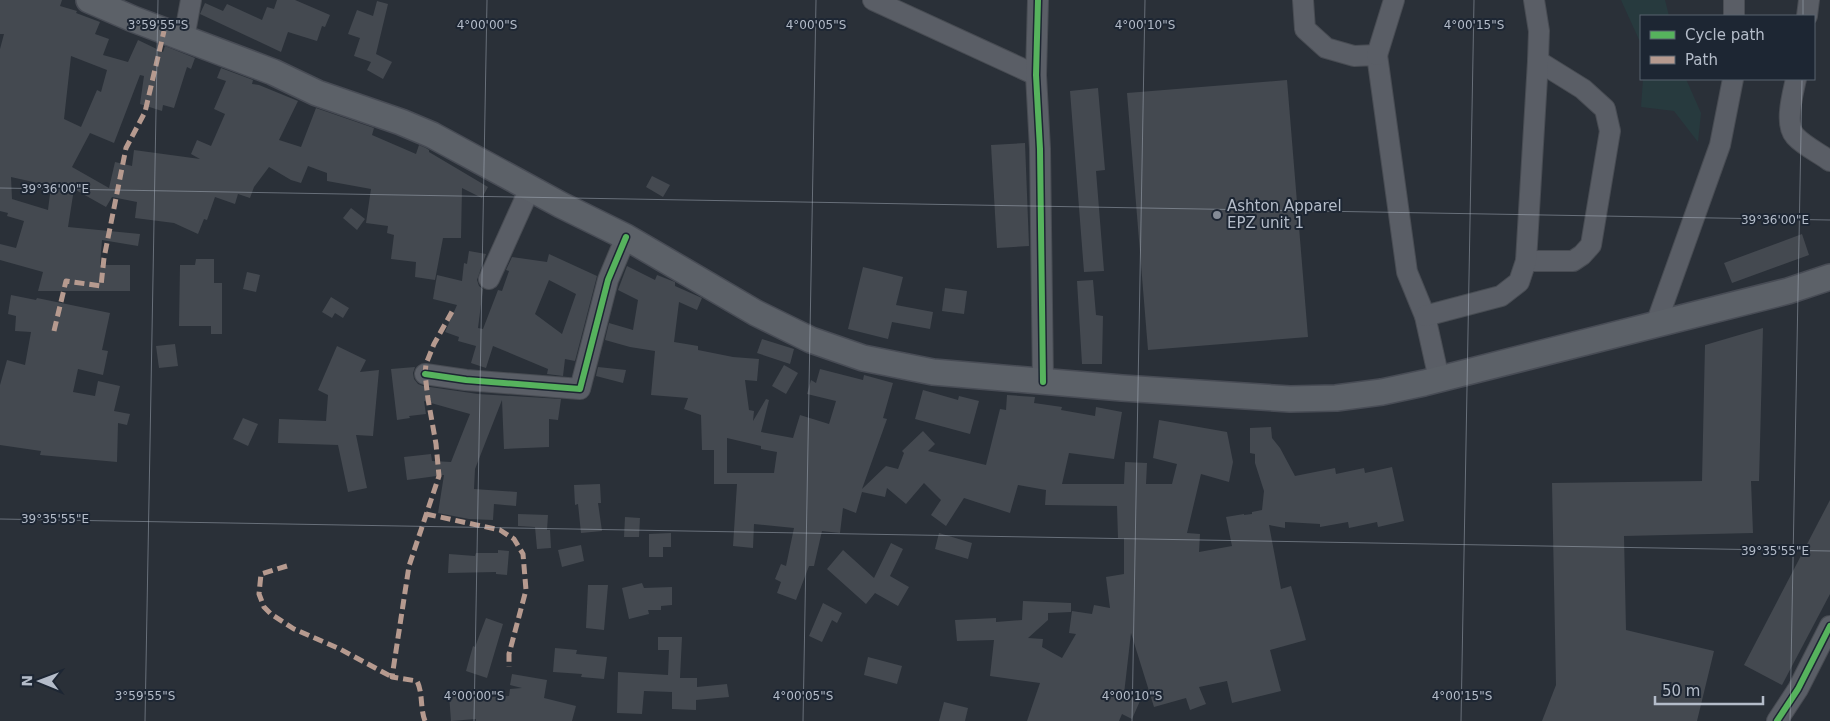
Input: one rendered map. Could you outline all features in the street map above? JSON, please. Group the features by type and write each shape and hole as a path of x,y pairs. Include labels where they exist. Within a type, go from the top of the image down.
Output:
{"main road":[{"path":"89,0 133,19 273,72 317,93 401,122 475,157 530,188 626,237 756,313 811,340 863,358 933,372 1043,382 1290,399 1336,398 1382,392 1439,379 1788,291 1830,277"}],"street":[{"path":"184,38 191,0"},
{"path":"873,0 1036,75"},
{"path":"1038,0 1036,75 1040,149 1043,382"},
{"path":"1303,0 1304,29 1326,48 1354,56 1377,55"},
{"path":"1394,0 1377,55 1407,272 1425,316 1439,379"},
{"path":"1425,316 1501,296 1519,282 1526,261 1538,61 1539,32 1534,0"},
{"path":"1734,0 1734,15"},
{"path":"1796,0 1797,15"},
{"path":"1806,15 1809,0"},
{"path":"1526,261 1573,261 1591,245 1610,131 1605,109 1583,89 1538,61"},
{"path":"1656,324 1720,146 1733,80"},
{"path":"1796,80 1790,111 1792,130 1796,136 1830,161"},
{"path":"489,279 530,188"},
{"path":"425,374 466,380 580,389 608,280 626,237"},
{"path":"1777,721 1798,688 1830,626"}],"green space":[{"path":"1621,0 1665,0 1669,15 1640,15 1640,42"},
{"path":"1643,80 1686,80 1701,113 1698,142 1674,111 1641,107"}],"building":[{"path":"0,0 62,0 60,6 77,11 76,13 100,22 95,34 109,39 103,55 128,62 138,40 163,52 165,46 195,58 191,69 187,67 174,108 163,105 162,111 140,104 144,76 140,75 114,143 90,133 72,167 109,188 115,162 132,166 134,150 200,159 191,154 197,140 211,146 225,114 214,109 226,81 217,78 221,68 253,80 252,84 298,101 279,140 301,147 316,108 374,128 372,135 416,154 419,145 426,148 429,152 488,187 482,198 462,188 461,238 443,238 435,280 415,277 416,262 391,259 394,235 387,233 388,226 366,223 371,189 327,181 327,173 308,166 301,183 291,180 269,167 254,187 250,198 238,194 235,204 215,197 207,220 204,219 198,234 174,223 135,218 137,202 112,197 106,207 74,189 68,227 140,234 138,246 102,240 100,265 130,265 130,291 38,291 43,272 0,260 0,244 16,248 24,221 7,216 8,213 0,211 0,49 4,34 0,34","holes":["71,56 107,70 101,92 97,90 81,127 64,119","11,177 51,186 48,210 12,199"]},
{"path":"277,0 295,0 330,15 325,27 322,26 317,41 288,32 281,52 200,14 205,3 223,11 227,4 262,20 267,7 274,9"},
{"path":"377,1 388,4 376,54 392,62 383,79 367,70 371,62 354,56 360,38 348,34 357,10 373,16"},
{"name":"Ashton Apparel EPZ unit 1","path":"1287,80 1308,337 1148,350 1127,93"},
{"path":"1098,88 1105,170 1096,171 1104,271 1084,272 1070,91"},
{"path":"1025,143 1029,246 997,248 991,145"},
{"path":"652,176 670,185 663,197 646,187"},
{"path":"351,208 365,219 357,230 343,218"},
{"path":"1802,234 1809,255 1732,283 1724,263"},
{"path":"469,251 486,254 477,280 479,286 483,289 478,328 483,329 498,290 502,291 509,271 506,270 512,257 547,262 549,254 597,276 575,361 565,359 563,376 547,374 548,369 493,346 486,368 471,363 476,346 458,341 459,337 445,332 457,305 433,299 437,275 462,281 464,263 467,264","holes":["549,280 576,294 562,334 535,314"]},
{"path":"196,259 214,259 214,283 222,283 222,334 211,334 211,326 179,326 180,265 195,265"},
{"path":"627,266 655,280 657,275 675,282 675,286 702,298 697,310 679,302 674,342 698,346 698,350 733,357 759,359 757,381 745,380 749,410 754,411 753,421 766,399 769,400 761,432 793,438 800,415 829,424 836,401 807,394 811,380 816,383 820,369 863,380 864,375 893,383 883,418 887,419 862,489 886,466 898,469 904,453 902,451 923,431 935,444 928,451 986,465 1000,409 1006,410 1007,395 1035,397 1034,403 1062,407 1061,410 1095,416 1096,407 1122,412 1114,459 1069,453 1062,484 1124,484 1125,462 1147,463 1146,484 1172,484 1177,464 1153,458 1159,420 1227,432 1233,462 1229,482 1201,474 1187,533 1200,534 1199,552 1232,546 1226,517 1252,514 1252,512 1262,510 1264,491 1255,463 1255,454 1250,453 1250,428 1271,427 1272,438 1280,448 1295,476 1335,468 1336,474 1364,468 1365,473 1392,467 1404,521 1378,527 1377,522 1349,528 1348,522 1320,527 1320,524 1285,522 1285,528 1269,525 1281,589 1291,586 1306,640 1270,650 1281,691 1232,703 1227,681 1199,687 1206,704 1190,710 1186,698 1154,707 1131,633 1124,694 1140,701 1132,719 1122,714 1119,721 1027,721 1040,683 990,676 994,640 957,641 955,620 996,618 996,622 1022,620 1023,601 1071,603 1071,612 1048,613 1048,620 1028,638 1043,639 1042,647 1062,658 1076,634 1069,633 1072,611 1092,614 1094,605 1110,608 1106,577 1124,574 1124,538 1118,538 1117,506 1045,505 1046,490 1018,485 1010,513 964,498 946,526 931,515 941,500 924,483 906,504 887,488 885,497 862,492 856,513 843,508 840,533 822,531 814,566 809,566 796,600 777,593 781,582 775,579 781,564 786,566 794,528 754,524 753,548 733,546 737,484 714,484 714,450 702,450 701,415 684,409 688,398 651,395 655,351 605,340 609,323 633,330 638,300 618,290","holes":["727,438 761,446 761,449 777,452 774,473 727,473"]},
{"path":"863,267 903,277 896,305 933,312 930,329 892,322 888,339 848,329"},
{"path":"247,272 260,275 256,292 243,289"},
{"path":"1093,280 1096,315 1103,316 1102,364 1082,364 1077,281"},
{"path":"945,288 967,291 964,314 942,311"},
{"path":"11,295 36,300 37,298 110,313 102,350 108,351 103,375 78,369 73,392 95,396 98,381 120,386 114,411 130,414 127,425 118,423 117,462 40,455 41,451 0,445 0,385 7,360 25,365 31,332 15,331 16,316 8,314"},
{"path":"331,297 349,308 343,318 335,313 332,318 322,312"},
{"path":"1763,328 1759,481 1751,481 1753,533 1624,536 1626,630 1714,651 1697,721 1542,721 1556,685 1552,483 1702,481 1705,345"},
{"path":"762,339 794,349 790,364 757,353"},
{"path":"175,344 178,366 159,368 156,346"},
{"path":"337,346 366,360 360,372 379,370 373,436 356,435 367,488 348,492 338,445 278,443 279,419 326,421 328,395 318,390"},
{"path":"784,365 798,373 786,394 772,386"},
{"path":"415,367 414,379 423,386 478,394 561,399 558,420 549,419 549,447 504,449 502,400 475,469 474,489 517,492 516,506 494,504 493,520 469,519 438,513 444,475 407,480 404,457 431,454 432,461 451,462 470,414 424,401 426,414 397,420 391,369"},
{"path":"598,367 626,370 623,383 596,376"},
{"path":"923,390 958,400 959,396 979,401 970,434 915,419"},
{"path":"243,418 258,424 248,446 233,439"},
{"path":"600,484 601,503 598,503 602,531 581,533 578,504 575,505 574,485"},
{"path":"1830,500 1830,594 1782,685 1744,665"},
{"path":"518,514 548,515 547,530 550,530 551,548 537,549 535,527 518,526"},
{"path":"625,517 640,518 639,537 624,537"},
{"path":"671,533 671,547 663,547 663,557 649,557 649,534"},
{"path":"939,533 972,543 968,559 935,549"},
{"path":"891,543 903,549 890,576 909,587 898,606 875,593 866,604 827,569 843,550 874,578"},
{"path":"581,545 584,561 562,567 558,550"},
{"path":"498,550 509,551 507,575 496,574 496,572 448,573 449,554 475,556 476,553 498,553"},
{"path":"642,583 644,588 672,587 672,605 661,606 661,610 648,610 649,614 629,619 622,588"},
{"path":"588,585 608,585 604,630 586,628"},
{"path":"823,603 842,613 837,623 832,620 822,642 809,636"},
{"path":"486,618 503,624 487,678 466,671 473,646 475,647"},
{"path":"658,637 682,637 680,678 697,678 697,687 727,684 729,697 696,700 696,710 672,709 672,692 644,691 642,714 617,713 618,672 668,675 669,650 658,650"},
{"path":"555,648 577,650 576,654 607,657 604,679 581,677 582,674 553,672"},
{"path":"868,657 902,666 897,684 864,675"},
{"path":"512,674 547,680 544,698 576,706 572,721 476,721 476,719 451,721 449,694 483,692 482,697 509,696 510,689 522,688 510,685"},
{"path":"944,702 968,708 965,721 939,721"}],"marked path":[{"path":"54,331 66,281 101,286 104,258 126,148 145,112 164,31"},
{"path":"425,721 417,681 392,677 409,566 439,476 425,374 426,364 434,344 454,308"},
{"path":"426,514 500,530 514,539 523,554 526,590 509,654 509,667"},
{"path":"287,566 261,574 259,594 264,607 271,614 294,629 340,649 392,677"}],"cycle path":[{"path":"1038,0 1036,75 1040,149 1043,382"},
{"path":"425,374 466,380 580,389 608,280 626,237"},
{"path":"1777,721 1798,689 1830,626"}],"place":[{"name":"Ashton Apparel EPZ unit 1","path":"1217,215"}]}
